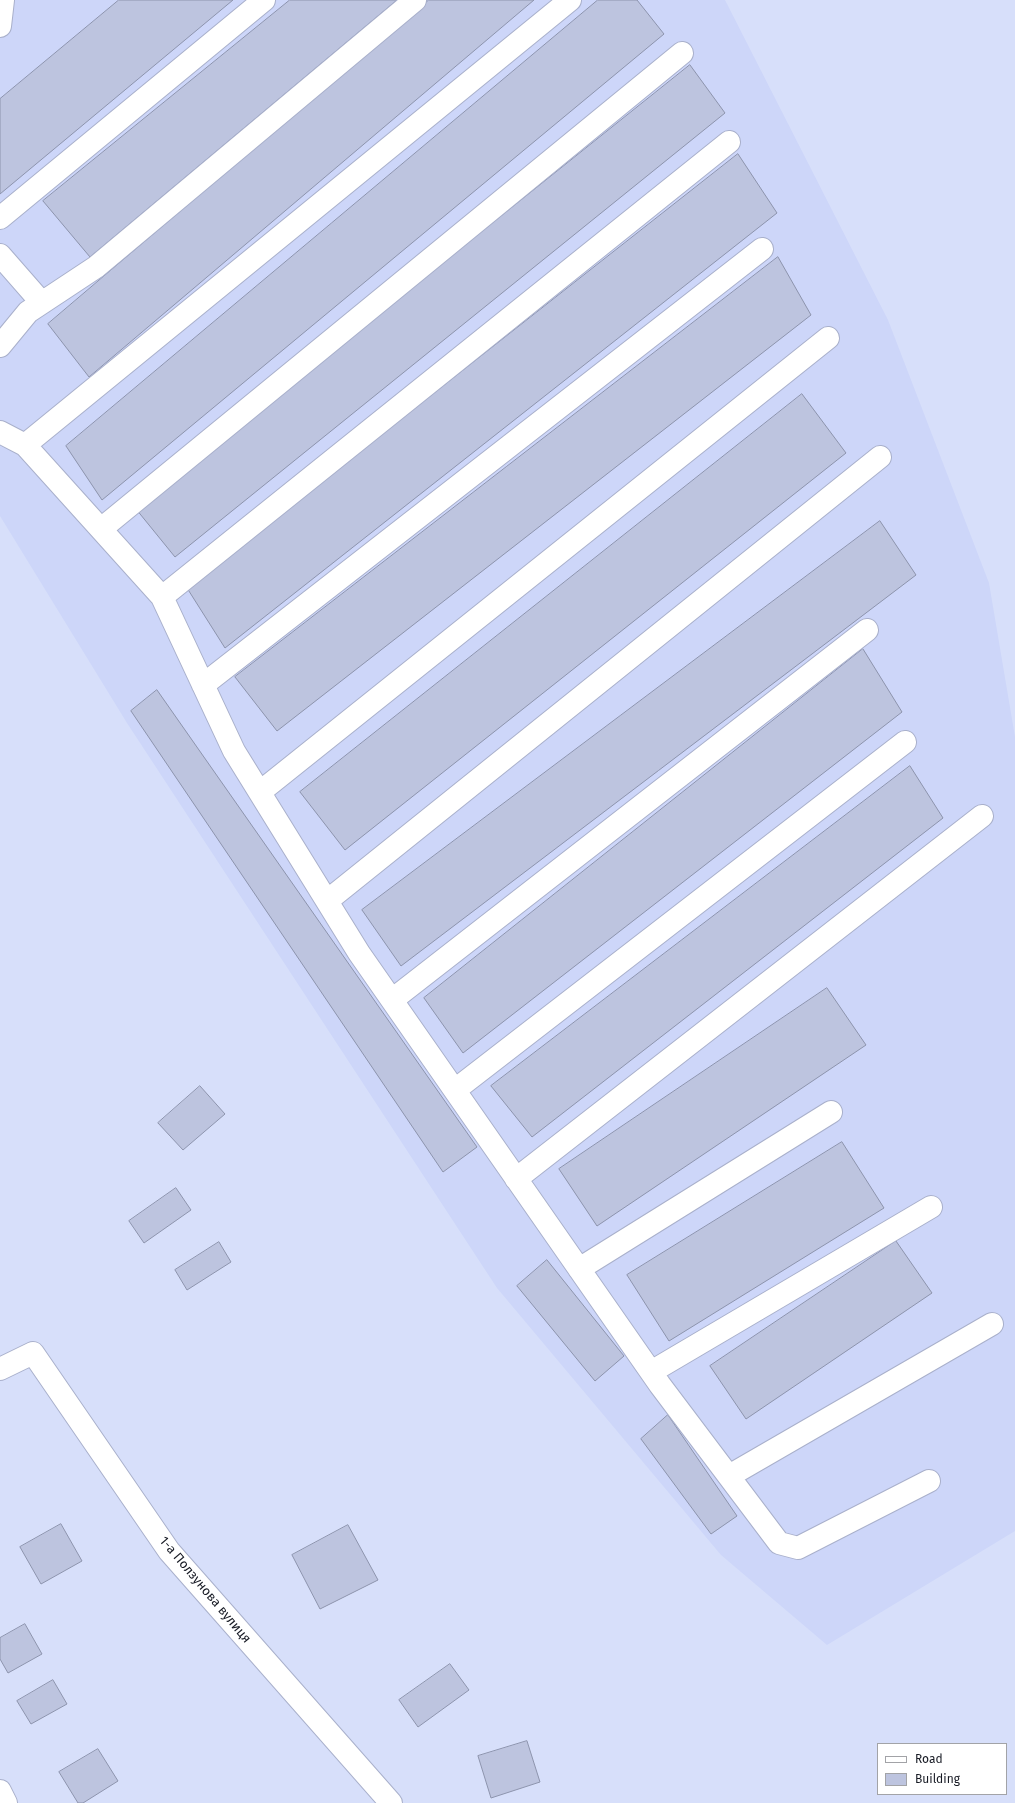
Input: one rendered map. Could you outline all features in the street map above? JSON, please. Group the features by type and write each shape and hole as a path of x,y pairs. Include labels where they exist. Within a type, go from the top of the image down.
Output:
{"street":[{"path":"0,26 3,0"},
{"path":"0,218 264,0"},
{"path":"0,346 28,312 96,267 415,0"},
{"path":"26,445 570,0"},
{"path":"101,529 682,53"},
{"path":"162,597 728,142"},
{"path":"203,685 762,249"},
{"path":"0,255 42,303"},
{"path":"260,792 828,338"},
{"path":"0,432 26,445 162,597 234,751 359,953 651,1372 779,1543 798,1548 929,1481"},
{"path":"327,901 880,458"},
{"path":"392,1000 867,630"},
{"path":"455,1090 905,742"},
{"path":"516,1179 982,816"},
{"path":"579,1269 831,1112"},
{"path":"651,1372 931,1207"},
{"path":"729,1476 992,1324"},
{"name":"1-а Ползунова вулиця","path":"0,1369 33,1353 169,1550 391,1803"},
{"path":"0,1791 6,1803"}],"shaded area":[{"path":"0,0 725,0 888,320 989,583 1015,737 1015,1531 827,1645 721,1555 497,1288 127,723 0,516"}],"building":[{"path":"119,0 233,0 0,194 0,99"},
{"path":"290,0 397,0 90,257 43,201"},
{"path":"429,0 534,0 89,377 48,324"},
{"path":"598,0 637,0 664,34 102,500 66,446"},
{"path":"690,65 725,113 175,557 136,509"},
{"path":"738,154 777,213 225,648 187,588"},
{"path":"778,257 811,315 277,731 235,677"},
{"path":"802,394 846,453 345,850 300,792"},
{"path":"880,521 916,575 401,966 362,910"},
{"path":"863,649 902,712 463,1053 424,998"},
{"path":"157,690 477,1147 443,1172 131,711"},
{"path":"910,766 943,818 532,1137 491,1086"},
{"path":"827,988 866,1045 597,1226 559,1169"},
{"path":"200,1086 225,1114 183,1150 158,1123"},
{"path":"842,1142 884,1208 669,1341 627,1275"},
{"path":"176,1188 191,1210 144,1243 129,1221"},
{"path":"896,1241 932,1293 746,1419 710,1366"},
{"path":"219,1242 231,1262 187,1290 175,1270"},
{"path":"547,1260 624,1356 595,1381 517,1286"},
{"path":"668,1415 737,1516 711,1534 641,1439"},
{"path":"61,1524 82,1561 41,1584 20,1547"},
{"path":"348,1525 378,1580 320,1609 292,1555"},
{"path":"25,1624 42,1654 8,1673 0,1659 0,1638"},
{"path":"450,1664 469,1690 418,1727 399,1700"},
{"path":"53,1680 67,1704 31,1724 17,1701"},
{"path":"527,1741 540,1782 491,1798 478,1756"},
{"path":"98,1749 118,1781 83,1803 78,1803 59,1772"}]}
